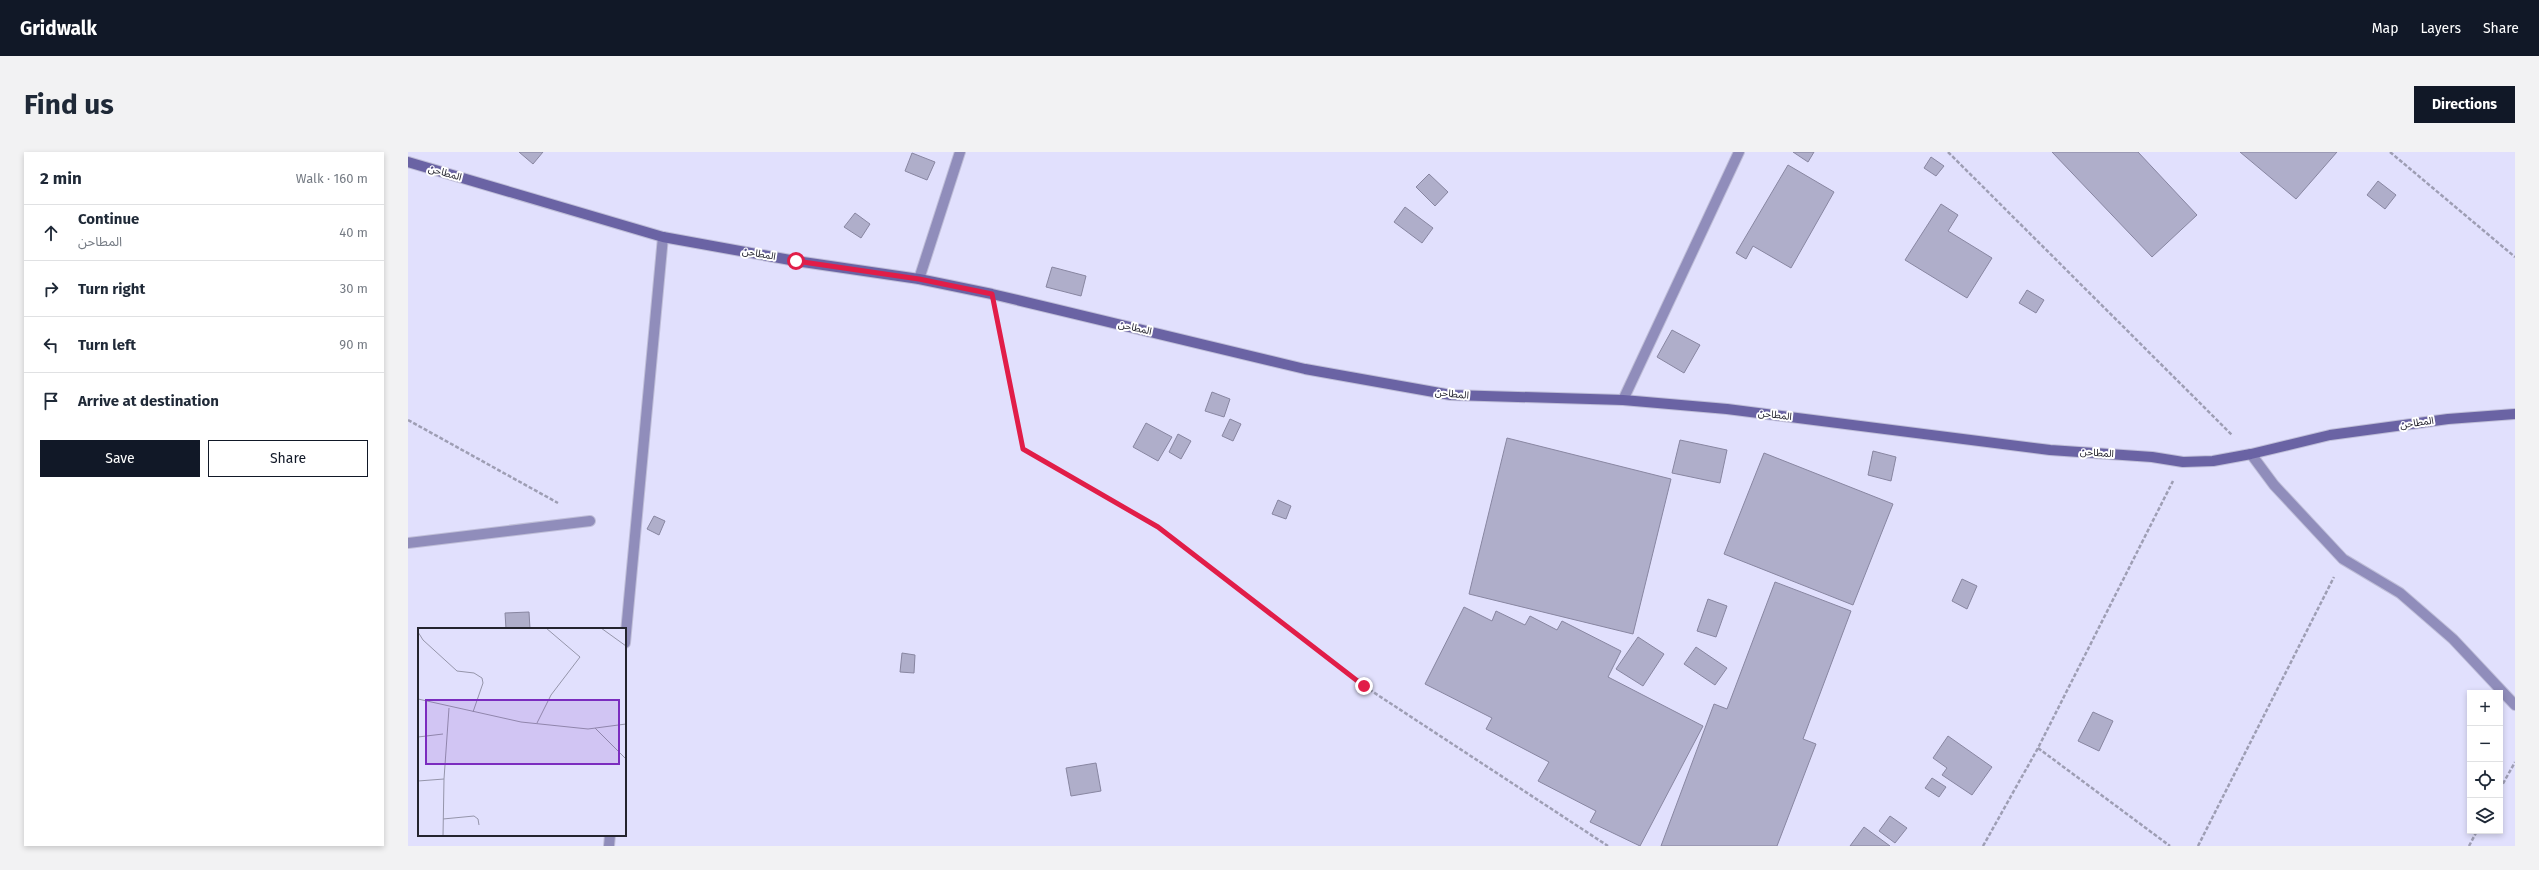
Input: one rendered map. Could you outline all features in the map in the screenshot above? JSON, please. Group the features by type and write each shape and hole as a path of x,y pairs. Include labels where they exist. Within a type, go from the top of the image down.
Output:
{"main road":[{"name":"المطاحن","path":"408,162 662,237 796,261 919,279 992,294 1305,369 1450,395 1623,400 1727,409 2050,450 2152,457 2183,462 2213,461 2251,454 2330,435 2448,419 2515,414"}],"street":[{"path":"919,279 960,152"},
{"path":"1623,400 1739,152"},
{"path":"626,632 662,237"},
{"path":"2251,454 2274,485 2343,558 2400,593 2453,639 2515,705"},
{"path":"408,543 590,521"},
{"path":"609,846 610,836"}],"path":[{"path":"1948,152 2251,454"},
{"path":"2390,152 2515,257"},
{"path":"992,294 1023,449 1158,527 1364,686 1608,846"},
{"path":"408,420 590,521"},
{"path":"1982,846 2038,748 2183,462"},
{"path":"2198,846 2343,558"},
{"path":"2038,748 2170,846"},
{"path":"2503,784 2515,762"},
{"path":"2469,846 2475,834"}],"building":[{"path":"519,152 543,152 533,164"},
{"path":"1793,152 1814,152 1808,162"},
{"path":"2052,152 2138,152 2197,215 2152,257"},
{"path":"2240,152 2337,152 2296,199"},
{"path":"912,153 935,162 927,180 905,171"},
{"path":"1931,157 1944,166 1936,176 1924,168"},
{"path":"1788,165 1834,192 1791,268 1753,246 1746,259 1736,253"},
{"path":"1429,174 1448,192 1435,206 1416,187"},
{"path":"2378,181 2396,195 2385,209 2367,195"},
{"path":"1941,204 1958,215 1948,231 1992,258 1967,298 1905,260"},
{"path":"1405,207 1433,228 1422,243 1394,222"},
{"path":"855,213 870,224 861,238 844,227"},
{"path":"1052,267 1086,276 1081,296 1046,287"},
{"path":"2027,290 2044,300 2036,313 2019,303"},
{"path":"1672,330 1700,345 1684,373 1657,357"},
{"path":"1212,392 1230,399 1224,417 1205,411"},
{"path":"1230,419 1241,424 1233,441 1222,436"},
{"path":"1146,423 1172,437 1158,461 1133,447"},
{"path":"1178,434 1191,441 1181,459 1169,452"},
{"path":"1507,438 1671,479 1633,634 1469,594"},
{"path":"1680,440 1727,450 1720,483 1672,473"},
{"path":"1873,451 1896,457 1891,481 1868,475"},
{"path":"1764,453 1893,504 1853,605 1724,554"},
{"path":"1278,500 1291,506 1286,519 1272,514"},
{"path":"654,516 665,521 659,535 647,529"},
{"path":"1962,579 1977,586 1967,609 1952,601"},
{"path":"1775,582 1851,611 1803,739 1816,744 1777,846 1661,846 1714,704 1727,709"},
{"path":"1708,599 1727,606 1716,637 1697,631"},
{"path":"1464,607 1492,621 1496,611 1525,625 1530,616 1557,630 1562,621 1621,651 1608,677 1703,726 1640,846 1590,822 1596,811 1538,781 1549,762 1486,729 1492,718 1425,684"},
{"path":"529,612 530,628 506,628 505,613"},
{"path":"1638,637 1664,654 1643,686 1616,669"},
{"path":"1696,647 1727,668 1715,685 1684,664"},
{"path":"902,653 915,655 914,673 900,672"},
{"path":"2093,712 2113,721 2099,751 2078,741"},
{"path":"1948,736 1992,767 1972,795 1942,775 1947,768 1933,758"},
{"path":"1096,763 1101,791 1071,796 1066,768"},
{"path":"1932,778 1946,787 1939,797 1925,788"},
{"path":"1890,816 1907,828 1895,843 1879,831"},
{"path":"1864,827 1890,846 1850,846"}],"route":[{"path":"796,261 919,279 992,294 1023,449 1158,527 1364,686"}]}
